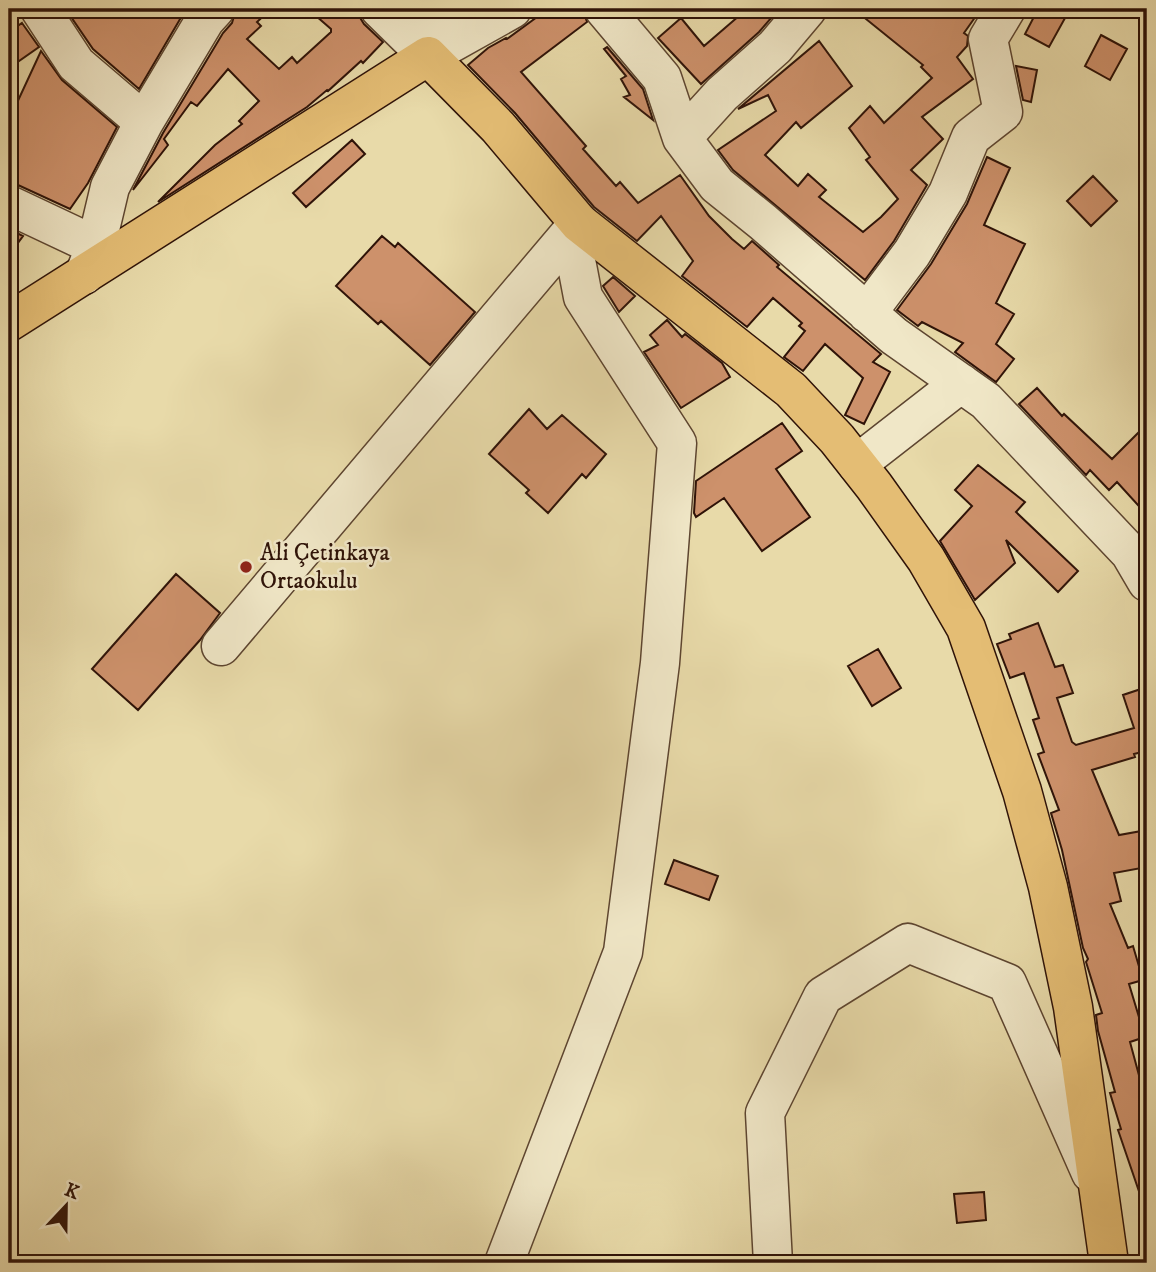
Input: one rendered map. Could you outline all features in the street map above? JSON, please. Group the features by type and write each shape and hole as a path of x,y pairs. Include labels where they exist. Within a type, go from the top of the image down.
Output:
{"main road":[{"path":"9,322 90,260 428,56 498,127 579,223 791,390 857,464 926,559 966,628 1014,767 1048,887 1073,1007 1109,1263"}],"street":[{"path":"40,9 76,64 144,122"},
{"path":"9,205 90,260 110,187 144,122 205,20 215,9"},
{"path":"380,9 428,56"},
{"path":"428,56 439,9"},
{"path":"428,56 512,9"},
{"path":"604,9 662,78 682,138 717,185 894,336 986,401 1130,553 1147,582"},
{"path":"682,138 722,94 775,47 807,9"},
{"path":"867,313 912,253 948,193 971,137 1003,112 988,38 1006,9"},
{"path":"221,646 579,223"},
{"path":"504,1263 623,952 660,663 677,443 583,297 575,255 579,223"},
{"path":"857,464 961,383"},
{"path":"773,1263 765,1113 823,996 908,943 1007,983 1099,1191"}],"building":[{"path":"186,9 139,89 93,49 67,11"},
{"path":"236,9 271,9 257,22 261,26 247,39 279,69 292,57 297,63 331,32 331,29 308,9 359,9 359,16 364,24 383,42 363,63 361,61 307,107 158,202 215,145 242,124 239,121 259,101 228,69 197,106 191,102 164,139 168,145 133,190 163,133 223,33 232,23"},
{"path":"548,9 583,9 587,22 521,72 586,146 583,149 616,186 620,182 638,203 680,175 709,216 732,239 744,249 752,241 779,265 777,267 881,354 873,362 890,372 864,424 845,415 863,378 825,344 803,371 784,357 805,331 799,326 802,323 773,298 747,327 682,276 693,261 661,216 637,241 594,207 515,113 468,65 488,48 507,39"},
{"path":"747,9 779,9 759,32 701,84 658,38 681,18 704,46"},
{"path":"877,9 968,9 976,16 964,33 968,36 967,46 957,57 973,79 922,117 943,139 911,170 927,185 894,241 865,280 733,170 718,150 776,111 768,95 738,109 819,41 852,86 801,128 796,122 765,155 798,186 808,174 826,190 819,197 863,232 881,217 898,199 866,160 870,157 849,128 870,106 884,123 932,78 921,67 923,65 866,19"},
{"path":"1038,9 1070,9 1049,47 1025,34"},
{"path":"22,23 39,47 9,68 9,32"},
{"path":"1101,35 1127,49 1110,80 1085,66"},
{"path":"607,47 643,89 653,120 624,97 630,95 621,79 626,76 604,49"},
{"path":"41,51 62,80 117,127 88,183 70,209 9,183 9,120"},
{"path":"1016,66 1037,70 1031,102 1023,100"},
{"path":"352,140 365,154 306,207 293,193"},
{"path":"987,157 1010,168 984,225 1025,244 996,303 1014,314 996,344 1014,359 996,382 955,352 963,343 922,322 918,326 897,310 931,264 967,204"},
{"path":"1093,176 1117,201 1091,226 1067,201"},
{"path":"9,229 23,236 9,255"},
{"path":"382,236 395,247 398,243 475,312 430,365 381,321 378,324 336,286"},
{"path":"613,277 635,296 619,312 603,286"},
{"path":"667,320 682,337 685,334 722,363 730,377 681,408 644,352 658,345 650,335"},
{"path":"1037,388 1062,416 1064,414 1112,459 1147,424 1147,515 1117,482 1109,490 1090,470 1086,475 1019,404"},
{"path":"529,409 547,429 562,415 606,454 586,478 582,474 548,513 526,493 529,490 489,454"},
{"path":"782,423 802,451 776,469 810,517 762,551 724,498 696,517 696,481"},
{"path":"978,465 1025,502 1016,512 1078,571 1058,592 1006,540 1015,563 975,600 940,541 972,506 955,490"},
{"path":"176,574 220,613 200,640 138,710 92,669"},
{"path":"1038,623 1055,667 1063,665 1073,693 1057,698 1072,742 1076,745 1134,728 1123,695 1147,687 1147,756 1143,757 1142,752 1134,754 1135,757 1092,770 1119,835 1147,830 1147,867 1114,873 1121,901 1110,904 1128,948 1133,946 1143,980 1129,984 1145,1037 1130,1042 1147,1105 1147,1205 1144,1206 1118,1130 1121,1129 1110,1093 1115,1092 1096,1015 1102,1013 1086,962 1088,959 1083,948 1062,850 1051,813 1059,810 1038,754 1044,752 1033,720 1039,718 1024,673 1010,678 997,644 1011,639 1009,634"},
{"path":"878,649 901,688 872,706 848,666"},
{"path":"674,860 718,876 709,900 665,884"},
{"path":"984,1192 986,1220 957,1223 954,1194"}],"place":[{"name":"Ali Çetinkaya Ortaokulu","path":"246,567"}]}
